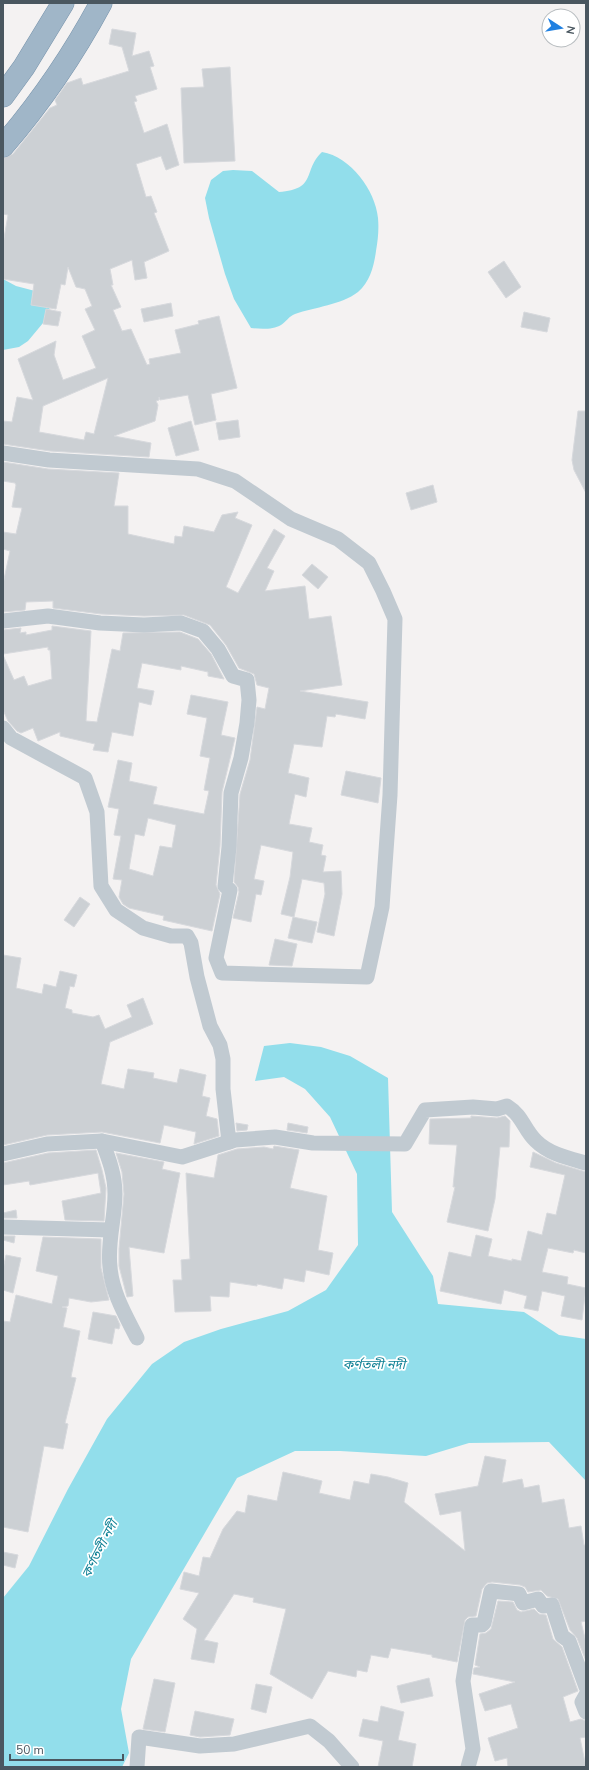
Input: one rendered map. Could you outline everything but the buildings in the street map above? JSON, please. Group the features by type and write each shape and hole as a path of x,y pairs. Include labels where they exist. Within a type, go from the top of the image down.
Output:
{"highway":[{"path":"3,96 24,67 63,3"},
{"path":"3,146 54,82 82,38 100,3"}],"street":[{"path":"3,452 49,460 198,469 235,481 291,519 338,538 369,563 384,591 395,619 390,795 382,907 367,977 222,973 216,958 230,890 225,886 229,847 231,794 241,758 249,700 247,680 233,676 218,649 203,631 181,623 144,625 100,623 48,616 3,621"},
{"path":"3,728 11,738 85,778 97,812 101,886 116,910 143,928 171,936 187,936 191,943 197,977 210,1026 220,1045 223,1059 223,1089 229,1142"},
{"path":"3,1154 48,1144 102,1142 182,1157 229,1142 275,1137 314,1143 405,1144 425,1110 473,1107 497,1109 507,1106 516,1112 535,1140 551,1152 586,1163"},
{"path":"102,1142 113,1170 115,1195 110,1230 110,1270 118,1301 137,1338"},
{"path":"3,1227 110,1230"},
{"path":"468,1767 473,1749 463,1681 472,1624 482,1625 484,1623 491,1592 519,1594 523,1603 538,1599 543,1606 552,1605 562,1636 569,1641 586,1687"},
{"path":"586,1695 582,1702 586,1712"},
{"path":"137,1767 139,1738 200,1746 234,1744 310,1726 329,1741 352,1767"}],"water":[{"path":"322,152 343,160 352,168 367,186 372,197 378,218 378,230 375,257 371,273 366,283 358,292 344,300 295,314 278,327 262,329 251,328 234,299 225,274 209,218 205,198 211,180 223,171 252,171 279,192 291,190 304,183 308,178 316,159"},
{"path":"3,279 16,286 35,291 50,305 48,317 28,341 19,347 3,350"},
{"name":"কর্ণতলী নদী","path":"290,1043 321,1047 350,1056 388,1078 392,1212 433,1276 438,1304 524,1312 559,1335 586,1339 586,1481 549,1442 469,1443 426,1456 340,1451 295,1451 237,1478 131,1659 121,1709 129,1753 122,1767 3,1767 3,1598 29,1566 68,1489 107,1419 152,1364 184,1342 221,1329 288,1311 326,1290 358,1245 357,1174 330,1117 305,1089 284,1077 255,1081 264,1046"}]}
